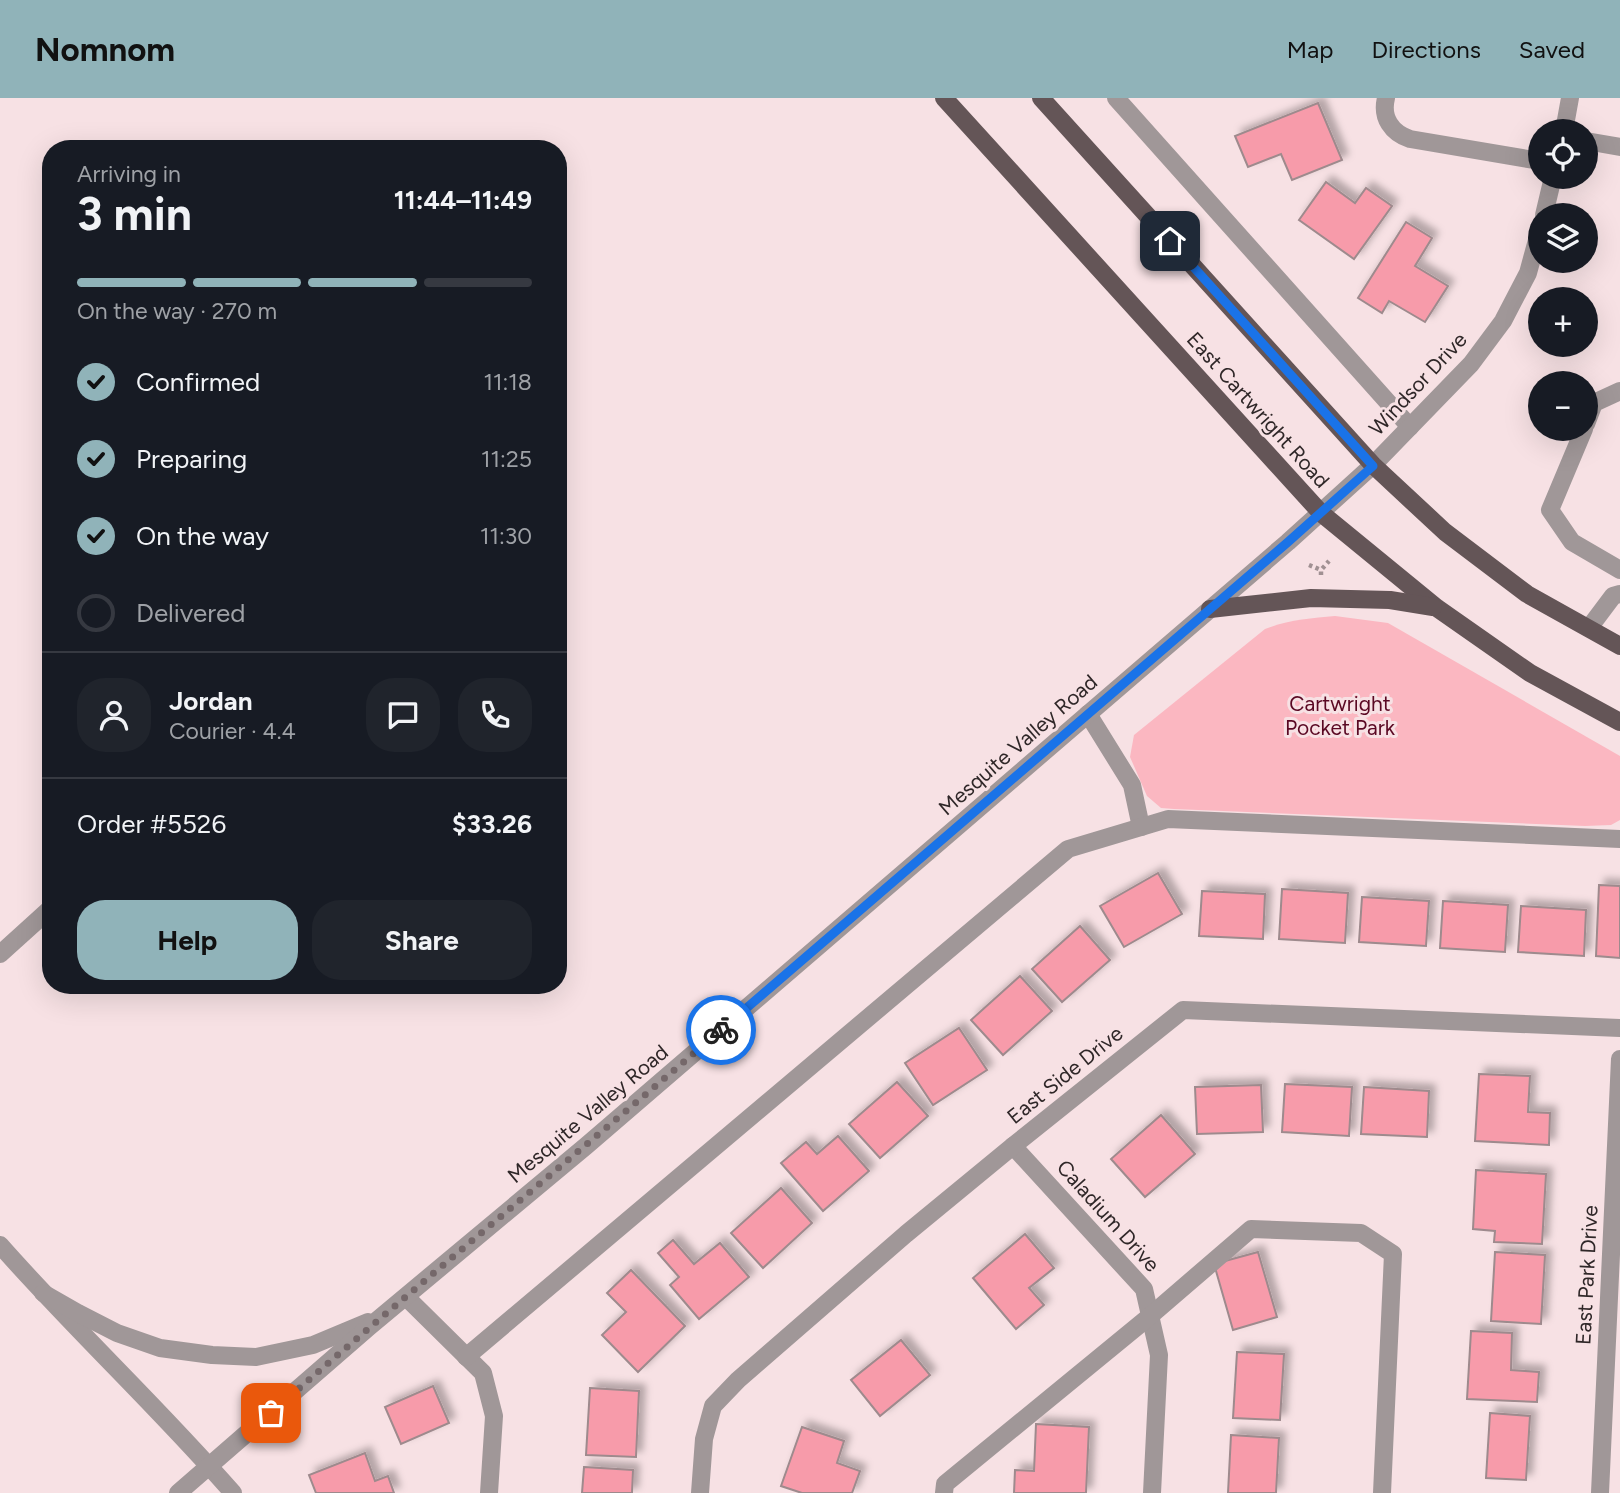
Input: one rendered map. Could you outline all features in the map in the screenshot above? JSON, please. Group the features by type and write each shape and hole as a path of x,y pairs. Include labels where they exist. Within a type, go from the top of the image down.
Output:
{"main road":[{"name":"East Cartwright Road","path":"944,98 1321,513 1437,608 1530,673 1620,722"},
{"path":"1041,98 1373,466 1445,532 1516,586 1620,646"},
{"path":"1210,609 1311,598 1390,600 1437,608"}],"street":[{"path":"1116,98 1410,427"},
{"path":"1386,98 1385,114 1388,123 1401,136 1528,159"},
{"path":"1564,119 1565,99"},
{"path":"1598,143 1620,147"},
{"name":"Windsor Drive","path":"1321,513 1373,466 1471,364 1503,321 1528,273"},
{"path":"1598,401 1620,391"},
{"path":"1579,441 1550,510 1572,542 1620,570"},
{"name":"Mesquite Valley Road","path":"178,1493 384,1315 586,1146 1321,513"},
{"path":"1589,628 1613,596 1620,594"},
{"path":"1088,714 1132,785 1141,827"},
{"path":"466,1357 1068,849 1168,819 1620,839"},
{"path":"0,954 42,916"},
{"name":"East Side Drive","path":"700,1493 704,1439 713,1406 738,1380 906,1234 1183,1010 1620,1028"},
{"name":"East Park Drive","path":"1600,1493 1620,1059"},
{"name":"Caladium Drive","path":"1013,1146 1144,1289 1159,1355 1152,1493"},
{"path":"944,1493 945,1484 1150,1316 1251,1229 1361,1233 1393,1254 1381,1493"},
{"path":"0,1245 233,1493"},
{"path":"43,1293 117,1333 160,1348 212,1355 256,1357 313,1345 384,1315"},
{"path":"406,1297 483,1373 494,1416 489,1493"}],"path":[{"path":"1322,583 1321,570 1329,561"},
{"path":"1309,565 1321,570"}],"green space":[{"name":"Cartwright Pocket Park","path":"1335,616 1388,623 1620,756 1620,820 1611,825 1585,826 1174,809 1161,808 1147,796 1130,757 1134,735 1265,629 1291,621"}],"building":[{"path":"1318,103 1342,160 1292,180 1281,154 1248,167 1235,136"},
{"path":"1326,182 1355,203 1366,188 1392,206 1354,259 1299,220"},
{"path":"1406,222 1432,238 1415,266 1448,286 1425,322 1389,301 1382,313 1358,298"},
{"path":"1158,873 1182,914 1124,947 1100,906"},
{"path":"1599,885 1620,886 1620,958 1596,956"},
{"path":"1282,889 1348,893 1345,943 1279,939"},
{"path":"1202,891 1265,894 1263,939 1199,936"},
{"path":"1362,897 1429,901 1426,946 1359,942"},
{"path":"1443,901 1508,905 1505,952 1440,948"},
{"path":"1521,906 1586,910 1584,956 1518,952"},
{"path":"1080,926 1110,960 1062,1002 1032,969"},
{"path":"1020,976 1052,1011 1003,1055 971,1020"},
{"path":"959,1028 987,1070 933,1105 905,1063"},
{"path":"1479,1074 1530,1076 1528,1112 1550,1113 1549,1145 1475,1141"},
{"path":"897,1082 928,1116 880,1158 849,1124"},
{"path":"1285,1084 1352,1087 1349,1136 1282,1132"},
{"path":"1261,1085 1263,1132 1197,1134 1195,1087"},
{"path":"1364,1087 1429,1091 1427,1137 1361,1134"},
{"path":"1161,1115 1195,1154 1145,1197 1111,1159"},
{"path":"838,1136 869,1171 823,1211 781,1163 806,1142 817,1154"},
{"path":"1476,1170 1546,1174 1542,1244 1494,1242 1495,1231 1473,1229"},
{"path":"781,1188 812,1223 763,1268 731,1233"},
{"path":"1025,1234 1054,1268 1029,1288 1044,1305 1016,1329 973,1278"},
{"path":"673,1240 694,1264 720,1243 749,1277 699,1319 670,1285 679,1277 658,1253"},
{"path":"1258,1252 1277,1317 1233,1330 1214,1264"},
{"path":"1495,1252 1545,1255 1541,1324 1491,1321"},
{"path":"631,1270 685,1326 638,1372 602,1335 626,1312 607,1293"},
{"path":"1471,1331 1512,1333 1511,1370 1539,1372 1537,1402 1467,1399"},
{"path":"901,1340 930,1375 880,1416 851,1380"},
{"path":"1237,1352 1284,1354 1280,1420 1233,1418"},
{"path":"433,1386 449,1423 401,1444 385,1407"},
{"path":"590,1388 639,1391 636,1457 586,1455"},
{"path":"1490,1413 1530,1416 1526,1480 1486,1478"},
{"path":"1036,1424 1089,1427 1086,1493 1014,1493 1015,1470 1034,1471"},
{"path":"802,1427 844,1441 837,1463 860,1471 852,1493 802,1493 781,1486"},
{"path":"1231,1435 1279,1438 1276,1493 1228,1493"},
{"path":"365,1453 375,1481 388,1476 394,1493 316,1493 309,1475"},
{"path":"584,1467 633,1470 632,1493 582,1493"}],"way so far":[{"path":"271,1413 721,1030"}],"route":[{"path":"721,1030 1373,466 1170,241"}]}
